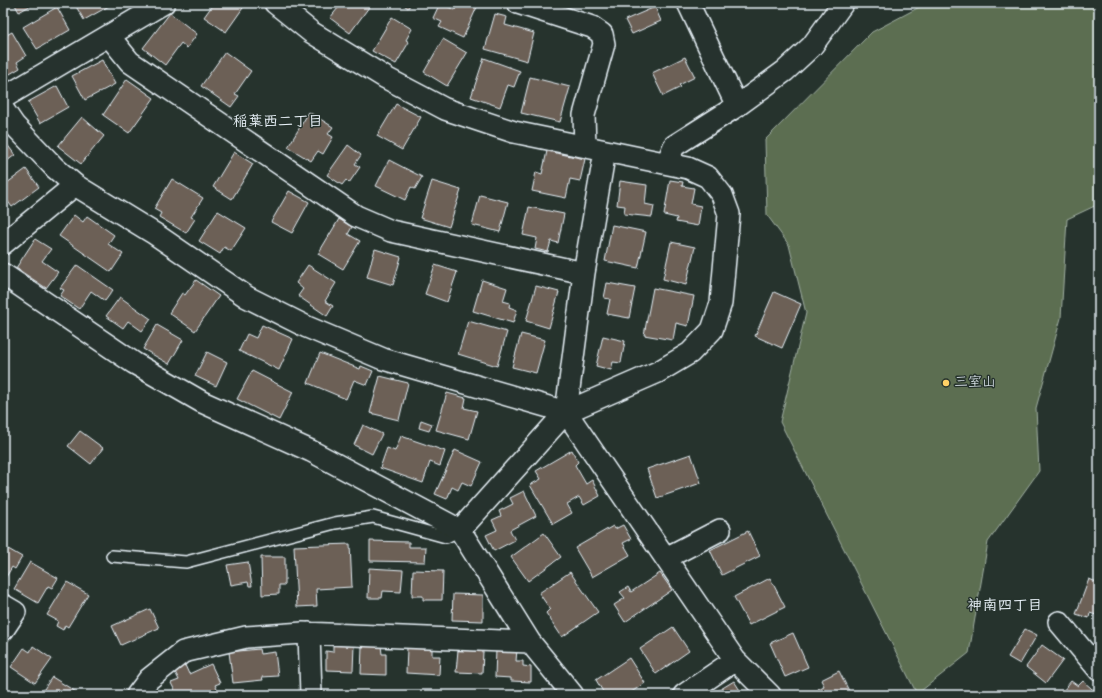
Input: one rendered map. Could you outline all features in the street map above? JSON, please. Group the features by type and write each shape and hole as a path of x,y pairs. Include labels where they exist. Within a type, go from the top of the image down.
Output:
{"street":[{"path":"3,98 164,3"},
{"path":"275,3 311,32 386,78 445,109 514,132 688,168 708,178 722,195 730,214 721,303 712,330 690,353 658,372 566,412 460,530"},
{"path":"518,3 592,27 602,34 604,44 584,115 595,149 584,273 566,412"},
{"path":"688,3 737,106"},
{"path":"667,163 674,146 737,106 785,71 812,46 843,3"},
{"path":"109,36 130,62 356,216 391,231 584,273"},
{"path":"3,109 14,125 55,168 75,185 155,234 247,296 307,327 383,359 566,412 735,660 770,695"},
{"path":"3,244 75,185"},
{"path":"3,274 134,363 188,394 310,451 460,530 530,642 573,695"},
{"path":"666,558 720,530"},
{"path":"3,604 15,612 3,630"},
{"path":"1059,622 1099,670"},
{"path":"137,695 149,679 183,652 246,637 309,633 530,642"},
{"path":"309,633 311,695"},
{"path":"684,695 735,660"}],"lane":[{"path":"112,556 186,562 335,523 373,517 446,537 460,530"}],"green space":[{"path":"927,3 1099,3 1099,204 1067,219 1061,318 1036,408 1039,471 988,542 969,653 917,694 780,422 806,313 789,245 767,215 765,140 872,32"}],"building":[{"path":"14,3 35,3 19,12"},
{"path":"74,3 108,3 109,6 84,20"},
{"path":"214,3 243,3 245,5 226,32 204,17"},
{"path":"342,3 372,3 350,33 330,18"},
{"path":"401,3 411,3 408,8"},
{"path":"440,3 455,10 458,3 467,3 477,7 463,38 439,27 442,22 433,18"},
{"path":"57,7 70,30 37,49 23,27"},
{"path":"655,7 661,21 632,34 625,20"},
{"path":"170,13 197,34 187,48 181,43 165,65 143,48"},
{"path":"495,14 507,17 505,25 534,33 527,61 485,49"},
{"path":"392,17 412,29 406,40 409,42 396,64 372,51"},
{"path":"12,32 26,56 17,62 20,68 3,78 3,37"},
{"path":"443,39 467,53 447,86 424,72"},
{"path":"225,52 251,71 235,94 239,96 231,107 201,86"},
{"path":"685,57 695,77 679,85 681,87 663,96 652,73"},
{"path":"484,58 520,71 514,87 508,85 500,107 471,97"},
{"path":"102,60 115,84 85,100 72,76"},
{"path":"530,77 570,87 560,122 521,113"},
{"path":"127,79 154,98 129,133 103,115"},
{"path":"57,86 68,107 40,123 28,102"},
{"path":"396,104 421,117 402,150 377,136"},
{"path":"309,112 333,127 328,134 333,137 323,154 318,151 311,161 288,147"},
{"path":"82,117 104,136 81,164 58,146"},
{"path":"3,139 15,155 3,164"},
{"path":"348,145 361,155 355,164 360,167 349,183 346,180 342,185 327,175"},
{"path":"547,151 585,159 580,181 570,179 566,198 532,191 536,172 542,174"},
{"path":"234,152 253,164 232,199 213,187"},
{"path":"389,160 422,177 415,189 411,187 405,200 376,186"},
{"path":"26,169 39,187 12,207 3,195 3,186"},
{"path":"172,179 203,198 191,217 195,219 186,233 159,217 161,213 154,209"},
{"path":"670,180 683,182 682,186 694,188 691,204 701,206 698,226 676,222 677,218 664,215"},
{"path":"432,181 461,190 449,227 420,218"},
{"path":"620,181 647,185 645,204 654,206 652,217 624,214 625,206 617,205"},
{"path":"289,191 309,202 292,233 271,222"},
{"path":"480,195 508,202 500,232 472,225"},
{"path":"529,207 564,214 558,243 551,241 548,252 535,249 537,238 523,235"},
{"path":"218,211 246,228 231,251 224,247 220,254 199,241"},
{"path":"74,215 83,222 87,216 114,235 108,244 123,254 111,272 59,236"},
{"path":"339,219 352,227 348,234 360,241 343,269 318,254"},
{"path":"612,225 646,232 638,268 605,261"},
{"path":"35,239 51,249 42,261 58,272 46,288 16,268"},
{"path":"671,242 695,247 686,285 663,279"},
{"path":"375,249 401,257 393,285 367,277"},
{"path":"77,265 113,290 105,301 91,291 79,309 60,296 64,290 60,288"},
{"path":"308,265 336,283 325,301 333,306 327,316 298,296 303,289 296,283"},
{"path":"435,265 457,272 447,302 425,294"},
{"path":"196,280 219,296 195,331 169,313 182,293 185,295"},
{"path":"482,280 507,288 503,301 510,303 509,307 517,310 513,323 473,311"},
{"path":"607,283 635,288 629,318 607,314 610,299 604,298"},
{"path":"536,286 559,292 549,328 526,321"},
{"path":"653,288 694,296 688,326 676,323 673,340 644,335"},
{"path":"774,292 801,304 782,348 755,336"},
{"path":"120,297 151,319 142,331 128,321 123,328 106,316"},
{"path":"468,321 507,332 497,366 458,354"},
{"path":"157,325 183,340 169,364 143,349"},
{"path":"262,325 293,339 279,370 239,351 247,334 256,338"},
{"path":"521,334 545,340 536,373 512,367"},
{"path":"603,336 625,341 621,363 613,362 611,370 596,366"},
{"path":"207,352 227,362 216,386 195,376"},
{"path":"320,353 360,369 361,366 373,371 367,385 354,380 346,399 308,383"},
{"path":"252,371 293,392 279,420 237,399"},
{"path":"380,376 408,383 399,420 370,413"},
{"path":"447,393 466,398 464,408 477,411 469,439 436,430"},
{"path":"421,420 432,424 429,431 419,428"},
{"path":"363,425 382,434 372,454 354,445"},
{"path":"80,431 103,448 91,464 68,446"},
{"path":"401,436 445,451 440,466 430,462 423,483 380,468 387,448 395,451"},
{"path":"455,450 482,462 471,486 462,482 458,490 452,487 447,499 435,494"},
{"path":"572,450 578,462 575,465 586,484 592,480 600,496 584,505 579,497 567,504 572,513 553,524 530,485 541,479 536,471"},
{"path":"691,454 701,483 657,498 647,469"},
{"path":"524,491 536,516 510,530 515,540 494,551 486,535 497,530 492,520 501,516 499,511 513,504 510,498"},
{"path":"623,525 631,539 623,543 630,555 592,577 575,548 613,526 615,529"},
{"path":"748,531 760,556 722,575 710,550"},
{"path":"544,533 561,557 528,581 511,557"},
{"path":"370,541 409,542 409,547 426,547 425,562 370,561"},
{"path":"350,544 352,587 316,589 317,606 297,607 294,546"},
{"path":"3,546 22,557 15,569 12,567 3,582"},
{"path":"261,557 285,557 285,585 279,585 279,594 262,595"},
{"path":"30,562 58,578 52,588 48,586 38,603 14,589"},
{"path":"248,562 252,586 249,586 248,582 231,585 227,565"},
{"path":"369,568 403,570 401,592 383,591 382,598 368,598"},
{"path":"413,570 443,571 442,600 423,600 423,596 412,596"},
{"path":"570,572 598,612 562,637 546,613 550,609 539,593"},
{"path":"660,573 672,590 625,622 614,605 625,598 620,592 628,587 631,592"},
{"path":"770,578 785,607 749,625 734,597"},
{"path":"1089,579 1099,583 1099,616 1090,613 1089,618 1076,614"},
{"path":"67,582 88,594 68,627 65,625 63,630 56,626 58,621 47,615"},
{"path":"453,594 483,595 483,621 452,620"},
{"path":"150,609 159,628 121,645 112,626"},
{"path":"673,627 689,651 656,674 640,649"},
{"path":"1025,629 1037,635 1020,664 1008,657"},
{"path":"793,633 808,667 785,677 770,643"},
{"path":"333,645 354,645 353,671 326,670 326,651 333,652"},
{"path":"1042,645 1063,660 1046,683 1026,667"},
{"path":"33,646 52,659 35,683 11,667 24,648 30,652"},
{"path":"362,646 381,646 382,654 386,654 386,675 361,674"},
{"path":"407,648 432,649 432,656 440,656 439,675 406,673"},
{"path":"259,649 260,654 275,652 278,676 262,677 263,680 233,683 229,652"},
{"path":"496,649 517,649 516,661 523,661 523,666 531,667 531,682 511,681 511,678 495,677"},
{"path":"458,650 483,651 482,673 456,672"},
{"path":"629,658 645,683 627,695 605,695 596,680"},
{"path":"184,663 189,674 211,664 220,683 215,685 217,689 205,695 177,695 171,683 179,680 173,668"},
{"path":"839,671 851,695 821,695 818,689 824,686 821,680"},
{"path":"52,677 81,695 40,695"},
{"path":"734,681 743,695 711,695"},
{"path":"1071,681 1078,686 1083,681 1099,695 1060,695"},
{"path":"286,693 287,695 266,695"},
{"path":"401,693 433,694 433,695 401,695"},
{"path":"367,694 392,695 367,695"}],"place":[{"name":"三室山","path":"946,383"}],"district":[{"name":"稲葉西二丁目","path":"278,123"},
{"name":"神南四丁目","path":"1005,607"}]}
